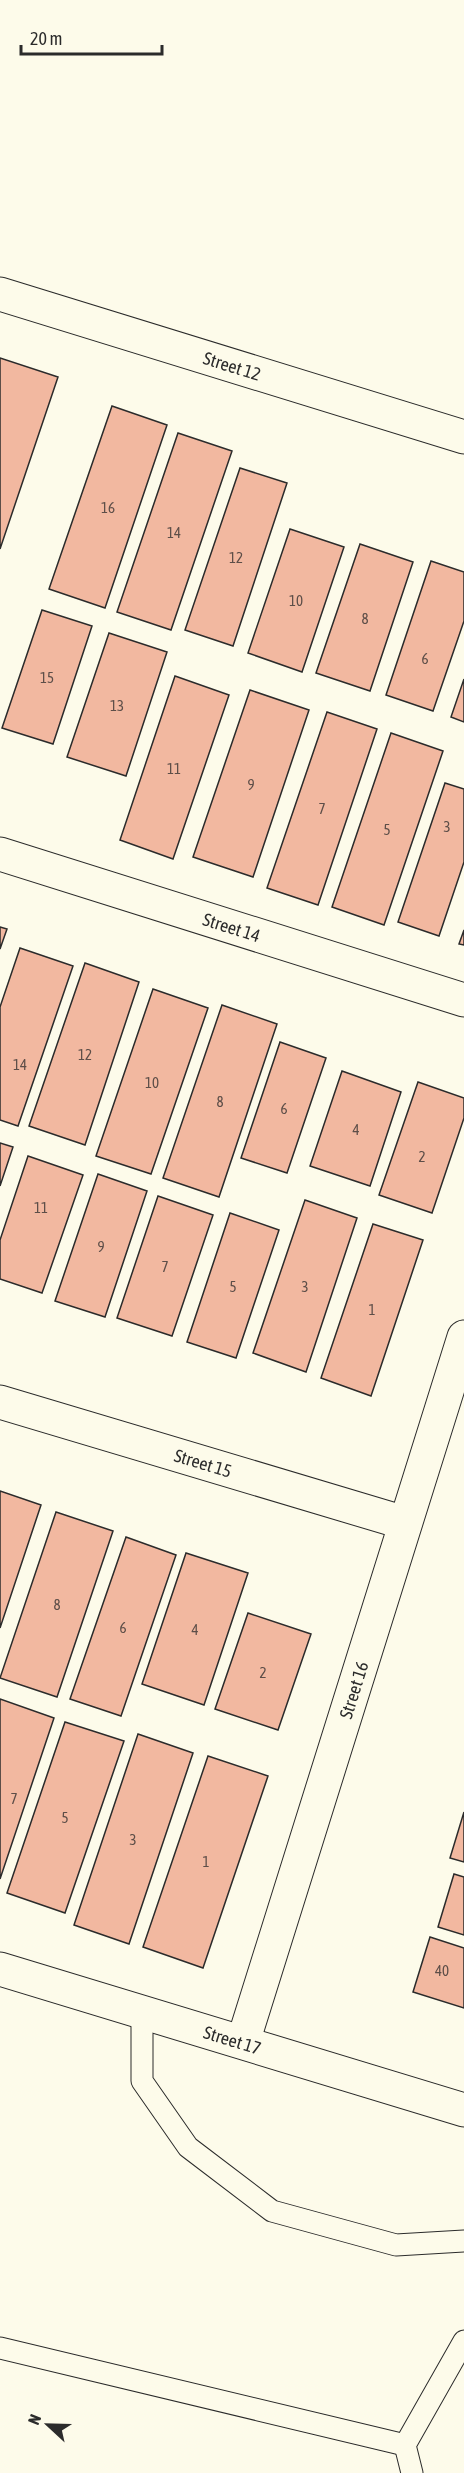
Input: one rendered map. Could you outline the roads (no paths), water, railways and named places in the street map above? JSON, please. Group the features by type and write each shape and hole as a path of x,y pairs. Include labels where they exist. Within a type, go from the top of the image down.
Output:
{"street":[{"name":"Street 12","path":"0,294 464,437"},
{"name":"Street 14","path":"0,854 464,1000"},
{"name":"Street 16","path":"243,2042 464,1336"},
{"name":"Street 15","path":"0,1402 405,1523"},
{"name":"Street 17","path":"0,1969 464,2110"}],"lane":[{"path":"142,2012 142,2081 188,2147 272,2211 396,2245 464,2241"},
{"path":"412,2473 405,2445 464,2340"},
{"path":"0,2348 405,2445"}]}
